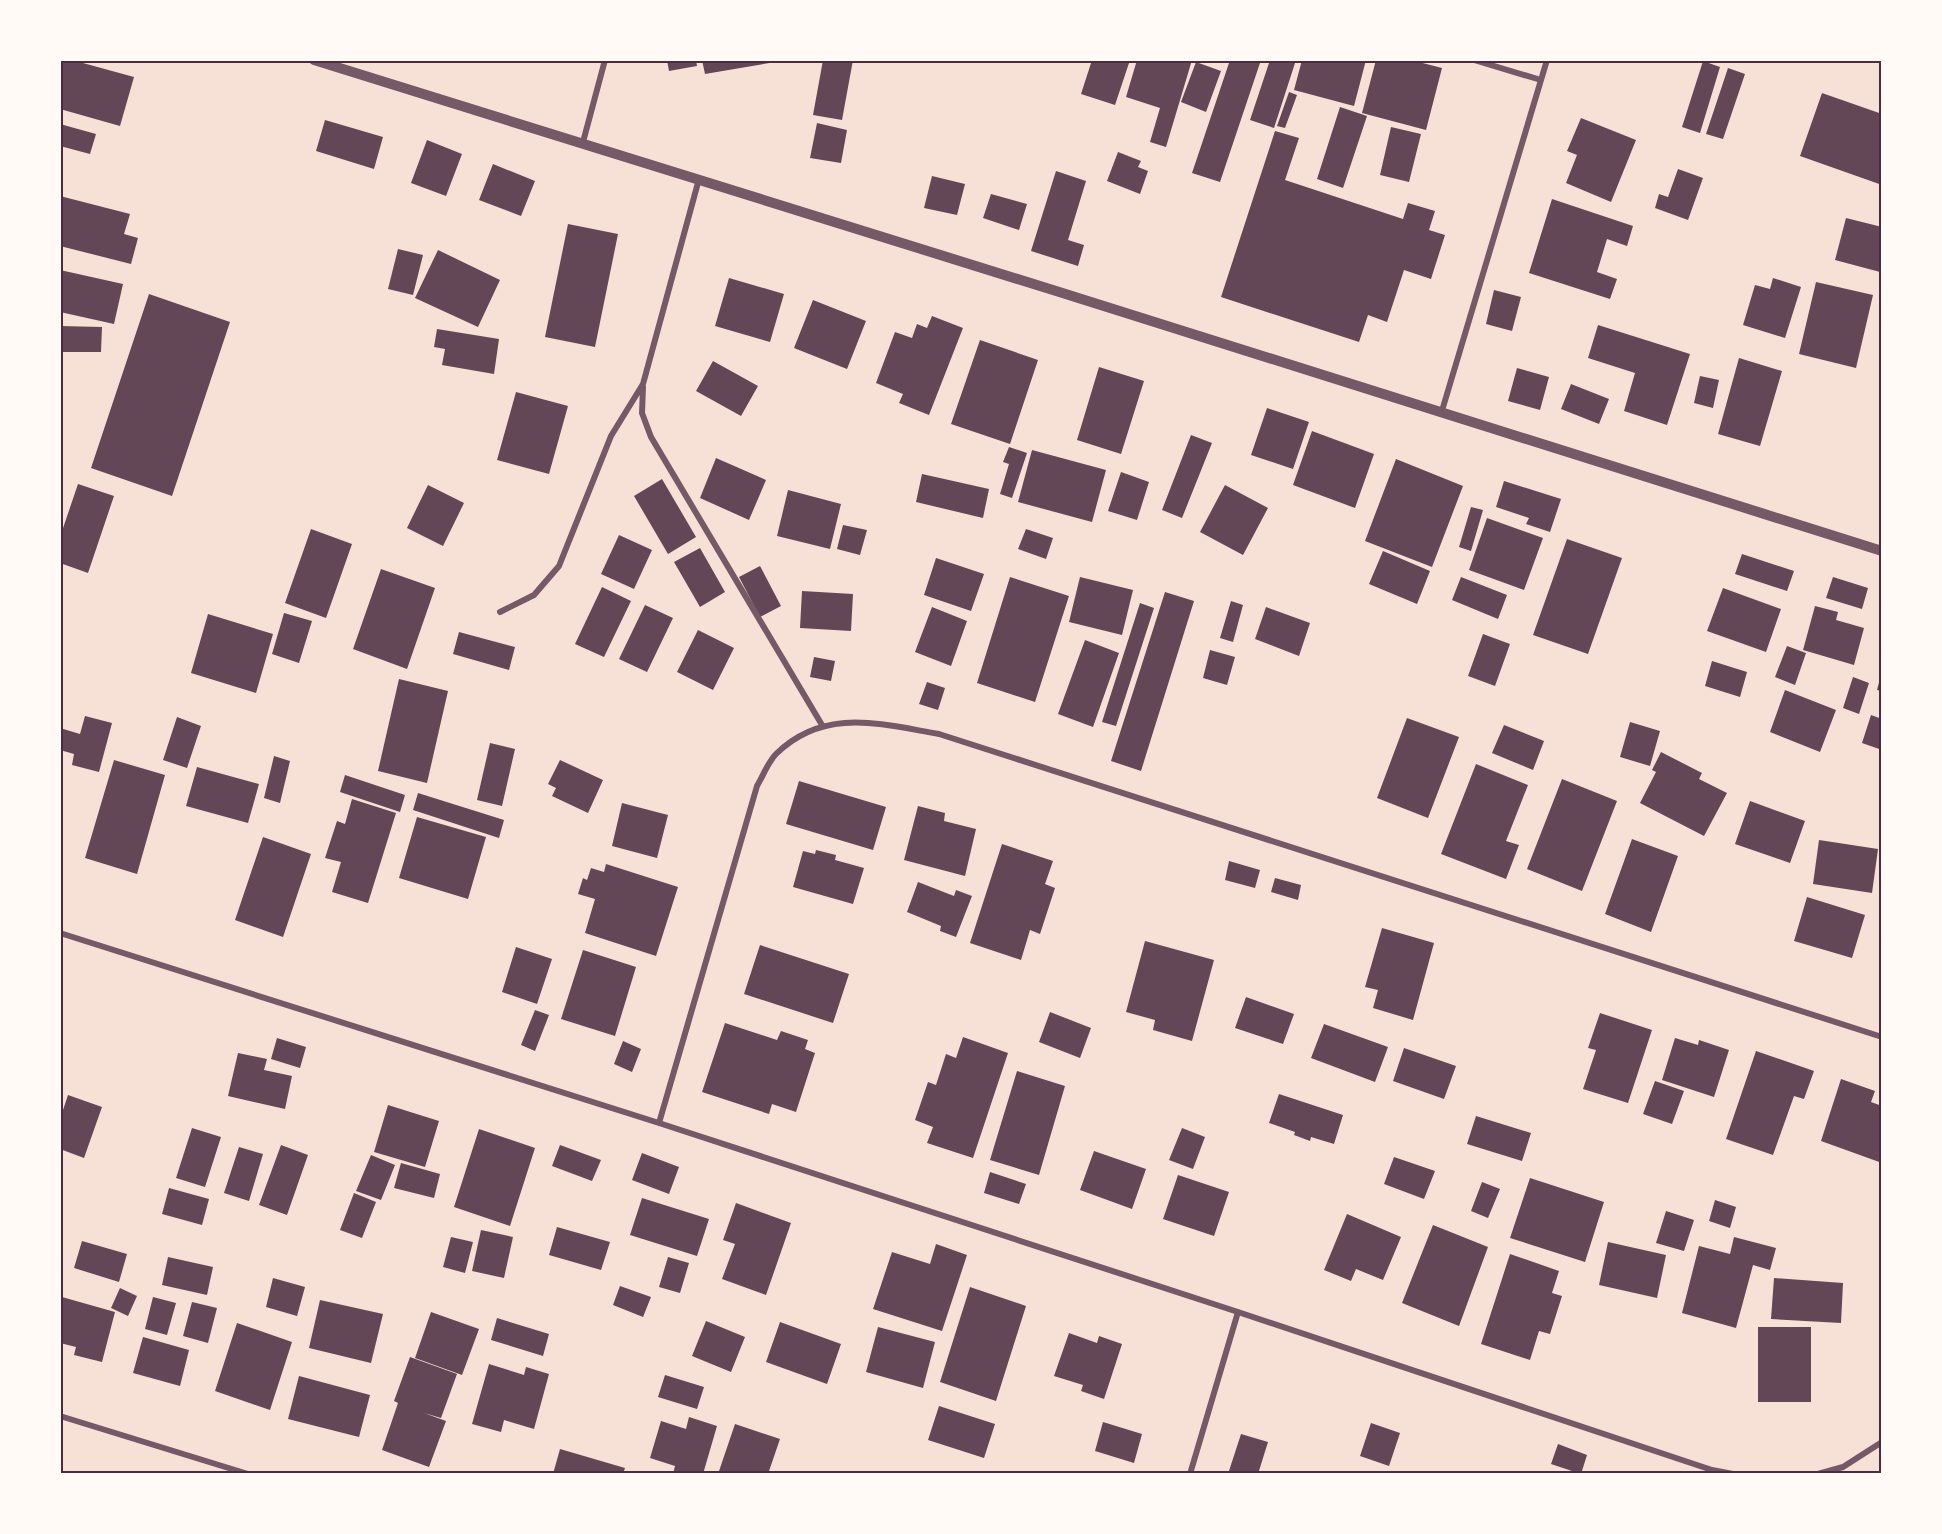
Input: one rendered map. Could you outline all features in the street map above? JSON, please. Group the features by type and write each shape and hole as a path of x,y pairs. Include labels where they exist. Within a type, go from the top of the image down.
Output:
{"street":[{"path":"314,60 583,142 1882,551"},
{"path":"583,142 605,60"},
{"path":"1474,60 1541,80"},
{"path":"1441,414 1547,60"},
{"path":"699,179 643,384 642,413 651,437 822,725"},
{"path":"500,612 534,595 559,566 611,436 643,384"},
{"path":"659,1123 757,786 775,755 798,737 822,725 845,722 870,722 939,734 1882,1037"},
{"path":"60,933 659,1123 1712,1470 1733,1474"},
{"path":"1190,1474 1238,1312"},
{"path":"60,1416 249,1474"},
{"path":"1818,1474 1843,1467 1882,1442"}],"building":[{"path":"63,60 72,60 134,77 120,126 60,109 60,70"},
{"path":"667,60 696,60 697,66 669,71"},
{"path":"702,60 781,60 781,61 705,74"},
{"path":"823,60 853,60 842,120 813,115"},
{"path":"1092,60 1130,60 1115,105 1081,94"},
{"path":"1137,60 1192,60 1166,147 1150,142 1160,108 1126,97"},
{"path":"1230,60 1261,60 1220,182 1192,173"},
{"path":"1270,60 1296,60 1274,128 1250,120"},
{"path":"1302,60 1366,60 1354,106 1294,90"},
{"path":"1376,60 1411,60 1442,68 1426,130 1362,113"},
{"path":"1703,61 1720,67 1700,133 1682,127"},
{"path":"1196,62 1221,71 1206,112 1181,102"},
{"path":"1728,68 1745,74 1723,139 1706,134"},
{"path":"1289,92 1297,95 1285,128 1277,126"},
{"path":"1822,93 1882,114 1882,185 1800,156"},
{"path":"1340,107 1367,116 1343,188 1317,179"},
{"path":"1581,118 1636,140 1611,202 1566,183 1577,155 1567,151"},
{"path":"325,120 383,137 374,169 316,151"},
{"path":"817,123 847,130 841,163 810,158"},
{"path":"60,124 96,134 90,154 60,146"},
{"path":"1391,127 1421,134 1409,182 1380,175"},
{"path":"1275,131 1299,138 1285,180 1403,219 1408,203 1435,211 1429,230 1445,235 1431,279 1404,270 1387,322 1368,315 1359,342 1221,297"},
{"path":"427,140 462,154 446,196 411,183"},
{"path":"1118,152 1141,161 1138,167 1148,171 1140,194 1107,181"},
{"path":"493,164 535,181 521,216 479,200"},
{"path":"1678,169 1703,178 1688,220 1655,208 1659,194 1668,197"},
{"path":"1056,171 1086,181 1068,240 1084,245 1078,266 1031,251"},
{"path":"932,176 965,184 957,215 924,208"},
{"path":"991,194 1027,204 1019,230 983,218"},
{"path":"60,196 130,214 124,234 138,238 131,264 60,246"},
{"path":"1552,199 1633,226 1627,246 1607,239 1597,272 1617,279 1610,299 1529,273"},
{"path":"1846,218 1882,227 1880,272 1835,260"},
{"path":"568,224 618,234 595,347 545,337"},
{"path":"398,249 423,255 413,295 388,289"},
{"path":"438,250 500,280 478,327 415,298"},
{"path":"60,270 123,284 114,324 60,312"},
{"path":"729,278 784,294 770,342 715,326"},
{"path":"1773,278 1801,287 1785,338 1743,325 1755,285 1770,289"},
{"path":"1816,282 1873,295 1856,368 1799,354"},
{"path":"1494,290 1521,297 1512,331 1486,324"},
{"path":"149,294 230,322 172,496 91,468"},
{"path":"813,300 866,321 847,369 794,348"},
{"path":"932,316 963,328 929,415 899,403 903,394 876,383 895,332 912,338 917,324 927,328"},
{"path":"1598,325 1690,354 1667,425 1624,411 1635,373 1588,358"},
{"path":"60,326 102,327 101,352 60,352"},
{"path":"437,329 499,339 494,374 442,365 445,349 434,347"},
{"path":"980,340 1038,360 1010,444 951,424"},
{"path":"1739,358 1782,371 1760,446 1718,434"},
{"path":"713,361 758,386 741,416 696,391"},
{"path":"1099,367 1144,381 1121,454 1077,440"},
{"path":"1517,368 1549,377 1540,410 1508,401"},
{"path":"1700,376 1719,380 1713,408 1694,403"},
{"path":"1571,384 1609,399 1599,424 1561,409"},
{"path":"516,392 568,406 549,474 497,460"},
{"path":"1267,408 1309,422 1293,469 1251,455"},
{"path":"1312,431 1374,454 1355,508 1293,485"},
{"path":"1191,435 1212,443 1182,518 1162,510"},
{"path":"1009,447 1027,453 1012,498 1000,494 1009,464 1003,462"},
{"path":"1032,450 1106,470 1092,522 1018,502"},
{"path":"716,458 766,480 749,520 700,498"},
{"path":"1396,459 1463,486 1432,567 1365,541"},
{"path":"1121,472 1149,482 1137,520 1108,511"},
{"path":"922,474 989,489 983,518 916,502"},
{"path":"662,479 696,537 668,554 634,496"},
{"path":"1504,481 1561,499 1550,532 1526,524 1529,518 1496,507"},
{"path":"78,484 114,496 88,573 60,563 60,537"},
{"path":"428,485 464,503 443,546 407,528"},
{"path":"1225,485 1268,508 1243,555 1200,532"},
{"path":"788,490 841,504 830,549 777,536"},
{"path":"1471,507 1483,510 1471,551 1459,547"},
{"path":"1487,518 1543,538 1524,590 1469,570"},
{"path":"843,525 867,530 860,555 837,549"},
{"path":"311,529 352,544 326,618 285,603"},
{"path":"1026,529 1053,538 1046,559 1018,549"},
{"path":"619,535 652,550 634,589 601,574"},
{"path":"1567,539 1622,558 1588,654 1533,635"},
{"path":"700,548 725,592 700,607 674,562"},
{"path":"1383,551 1430,571 1417,604 1369,584"},
{"path":"1742,554 1794,571 1787,591 1735,574"},
{"path":"936,558 984,574 971,611 924,595"},
{"path":"760,566 781,606 760,617 739,577"},
{"path":"381,569 435,588 407,669 353,649"},
{"path":"1010,577 1069,596 1035,702 977,683"},
{"path":"1080,577 1133,590 1122,635 1069,622"},
{"path":"1461,577 1507,595 1498,619 1452,600"},
{"path":"1833,577 1868,588 1862,609 1826,598"},
{"path":"602,587 631,601 604,657 575,644"},
{"path":"1723,588 1781,609 1766,652 1707,631"},
{"path":"802,591 853,594 851,631 800,628"},
{"path":"1165,592 1194,601 1141,771 1111,761"},
{"path":"1231,601 1243,605 1233,642 1220,638"},
{"path":"1140,603 1154,608 1116,726 1102,722"},
{"path":"645,605 673,618 647,672 619,659"},
{"path":"1815,606 1838,612 1836,620 1864,628 1854,665 1803,650"},
{"path":"932,607 967,621 951,666 915,652"},
{"path":"1266,607 1310,623 1299,656 1255,639"},
{"path":"284,613 312,621 299,663 272,654"},
{"path":"208,614 273,634 256,693 191,673"},
{"path":"698,630 734,648 713,690 677,672"},
{"path":"459,632 515,647 509,670 453,654"},
{"path":"1483,634 1510,644 1495,686 1468,676"},
{"path":"1085,640 1119,653 1093,727 1058,714"},
{"path":"1787,646 1806,653 1795,685 1775,677"},
{"path":"1210,650 1235,657 1227,685 1203,678"},
{"path":"814,657 835,661 831,681 810,677"},
{"path":"1712,661 1747,672 1740,697 1705,686"},
{"path":"1882,675 1882,691 1877,690"},
{"path":"1853,677 1869,683 1859,714 1843,708"},
{"path":"399,679 448,691 427,783 378,771"},
{"path":"927,682 945,688 938,710 919,704"},
{"path":"1785,690 1836,710 1820,752 1770,732"},
{"path":"1871,715 1882,719 1882,750 1862,743"},
{"path":"85,716 112,723 99,772 72,765 74,754 60,750 60,728 80,734"},
{"path":"177,717 201,726 187,768 163,760"},
{"path":"1407,718 1459,737 1428,818 1377,798"},
{"path":"1630,722 1660,731 1650,766 1620,757"},
{"path":"1504,725 1544,741 1533,770 1492,753"},
{"path":"490,743 515,749 502,806 477,800"},
{"path":"1661,752 1702,773 1699,779 1727,793 1704,836 1640,803 1656,772 1652,770"},
{"path":"274,756 290,761 280,803 264,798"},
{"path":"114,760 165,775 137,874 85,858"},
{"path":"560,760 603,780 588,813 552,796 556,788 548,784"},
{"path":"1476,764 1528,785 1506,841 1519,845 1506,879 1441,854"},
{"path":"197,767 259,784 248,823 186,806"},
{"path":"345,775 405,795 400,812 340,792"},
{"path":"1562,779 1617,801 1582,891 1527,869"},
{"path":"799,781 886,807 873,850 786,824"},
{"path":"418,793 504,820 499,838 413,810"},
{"path":"352,799 396,813 368,903 332,892 341,862 325,858 337,821 345,824"},
{"path":"1750,801 1805,821 1790,863 1735,844"},
{"path":"622,803 668,815 657,858 612,846"},
{"path":"918,806 945,813 944,821 976,829 965,876 904,860"},
{"path":"417,817 486,837 468,899 399,878"},
{"path":"263,837 311,854 283,937 235,920"},
{"path":"1632,839 1678,856 1651,932 1605,914"},
{"path":"1819,840 1878,849 1872,893 1813,884"},
{"path":"1002,844 1053,861 1045,884 1055,888 1040,934 1030,930 1021,960 970,943"},
{"path":"816,850 836,855 835,860 864,868 853,904 793,887 803,851 815,854"},
{"path":"1229,861 1260,870 1255,888 1225,880"},
{"path":"606,864 678,887 656,956 585,933 595,899 578,894 583,878 587,880 591,868 604,872"},
{"path":"1275,878 1301,885 1298,900 1271,892"},
{"path":"918,882 954,896 956,890 972,896 956,937 940,931 941,926 907,912"},
{"path":"1807,897 1865,915 1852,958 1794,941"},
{"path":"1382,928 1434,943 1413,1020 1373,1008 1378,990 1365,987"},
{"path":"1145,941 1214,960 1192,1041 1153,1030 1155,1020 1126,1012"},
{"path":"760,945 849,974 833,1023 744,994"},
{"path":"516,947 552,959 537,1004 502,992"},
{"path":"583,950 636,967 615,1036 561,1019"},
{"path":"1246,997 1294,1014 1283,1044 1235,1028"},
{"path":"535,1010 549,1015 535,1051 521,1045"},
{"path":"1050,1012 1091,1028 1080,1058 1039,1042"},
{"path":"1600,1013 1652,1030 1628,1103 1583,1089 1596,1050 1588,1048"},
{"path":"725,1023 777,1040 781,1031 808,1040 805,1049 815,1053 796,1112 772,1104 769,1114 702,1092"},
{"path":"1324,1024 1388,1047 1375,1082 1311,1058"},
{"path":"963,1037 1008,1053 973,1158 927,1143 933,1127 915,1120 928,1082 936,1085 946,1054 956,1058"},
{"path":"277,1038 306,1047 300,1068 271,1059"},
{"path":"1675,1038 1698,1045 1699,1040 1729,1050 1714,1097 1662,1080"},
{"path":"623,1041 641,1049 632,1072 614,1064"},
{"path":"1404,1048 1456,1066 1444,1099 1393,1081"},
{"path":"1756,1051 1814,1071 1804,1099 1794,1096 1773,1155 1726,1139"},
{"path":"238,1053 267,1059 264,1070 292,1076 285,1109 228,1096"},
{"path":"1017,1071 1065,1086 1039,1175 990,1160"},
{"path":"1841,1079 1875,1091 1871,1102 1882,1106 1882,1163 1821,1141"},
{"path":"1655,1081 1684,1091 1672,1124 1643,1114"},
{"path":"1279,1094 1343,1115 1334,1144 1311,1137 1310,1141 1294,1135 1295,1132 1269,1123"},
{"path":"68,1095 102,1107 84,1158 60,1149 60,1119"},
{"path":"388,1105 439,1121 425,1167 374,1152"},
{"path":"1476,1116 1531,1133 1522,1161 1467,1144"},
{"path":"192,1128 221,1137 205,1187 176,1178"},
{"path":"1182,1128 1205,1137 1193,1169 1169,1160"},
{"path":"479,1129 535,1148 510,1226 454,1207"},
{"path":"281,1145 308,1155 287,1215 259,1205"},
{"path":"560,1145 601,1160 592,1181 552,1166"},
{"path":"239,1147 263,1154 249,1201 224,1193"},
{"path":"1094,1151 1146,1169 1132,1209 1080,1190"},
{"path":"642,1153 679,1167 669,1194 632,1180"},
{"path":"371,1155 395,1165 381,1200 356,1191"},
{"path":"1394,1157 1435,1171 1424,1199 1384,1184"},
{"path":"401,1163 440,1174 434,1198 394,1188"},
{"path":"990,1172 1026,1184 1019,1204 984,1193"},
{"path":"1178,1175 1229,1192 1214,1236 1163,1219"},
{"path":"1530,1178 1604,1202 1585,1262 1510,1238"},
{"path":"1482,1182 1500,1189 1488,1218 1471,1211"},
{"path":"169,1188 209,1199 202,1225 162,1214"},
{"path":"354,1193 376,1202 362,1238 340,1230"},
{"path":"642,1198 709,1219 697,1256 630,1235"},
{"path":"1715,1200 1736,1207 1730,1228 1709,1221"},
{"path":"736,1203 791,1223 766,1295 722,1279 735,1244 723,1240"},
{"path":"1666,1211 1694,1220 1684,1251 1656,1243"},
{"path":"1347,1214 1401,1237 1383,1280 1356,1269 1351,1281 1324,1270"},
{"path":"1433,1225 1488,1247 1459,1326 1402,1303"},
{"path":"557,1227 610,1242 601,1270 549,1255"},
{"path":"481,1230 513,1237 504,1278 472,1271"},
{"path":"451,1237 473,1242 465,1273 443,1267"},
{"path":"1734,1237 1776,1248 1770,1270 1753,1265 1736,1328 1682,1313 1699,1246 1730,1254"},
{"path":"82,1241 127,1254 119,1282 74,1268"},
{"path":"1608,1242 1666,1255 1657,1298 1599,1285"},
{"path":"936,1244 967,1255 942,1331 873,1309 892,1252 930,1264"},
{"path":"1510,1254 1559,1271 1552,1293 1562,1296 1550,1334 1539,1331 1530,1360 1481,1344"},
{"path":"168,1257 213,1267 207,1295 162,1285"},
{"path":"668,1257 689,1263 680,1293 659,1287"},
{"path":"273,1278 305,1287 297,1316 266,1307"},
{"path":"1774,1278 1843,1283 1841,1323 1771,1319"},
{"path":"620,1286 651,1297 643,1317 613,1305"},
{"path":"970,1287 1026,1306 996,1401 940,1382"},
{"path":"120,1288 137,1296 128,1316 111,1308"},
{"path":"62,1297 115,1312 102,1362 74,1355 76,1347 60,1343"},
{"path":"153,1297 176,1303 167,1335 145,1329"},
{"path":"320,1300 383,1314 371,1363 309,1348"},
{"path":"192,1302 217,1308 208,1343 183,1336"},
{"path":"431,1312 479,1329 462,1375 415,1358"},
{"path":"497,1318 549,1334 543,1356 491,1340"},
{"path":"706,1321 745,1337 731,1372 692,1356"},
{"path":"780,1322 841,1344 827,1384 766,1362"},
{"path":"237,1323 292,1342 270,1410 215,1391"},
{"path":"878,1327 935,1342 923,1388 866,1372"},
{"path":"1758,1327 1811,1327 1811,1402 1758,1402"},
{"path":"1069,1333 1097,1343 1099,1336 1122,1344 1104,1399 1081,1391 1083,1385 1054,1376"},
{"path":"143,1337 189,1350 180,1386 133,1373"},
{"path":"410,1357 457,1374 441,1418 424,1413 446,1421 429,1467 382,1450 398,1403 394,1401"},
{"path":"489,1364 524,1375 526,1367 549,1374 534,1429 504,1420 501,1432 472,1424"},
{"path":"665,1375 704,1387 697,1409 658,1397"},
{"path":"299,1376 370,1395 359,1437 288,1419"},
{"path":"939,1406 995,1424 984,1458 928,1440"},
{"path":"689,1417 717,1426 703,1474 673,1474 675,1466 650,1458 661,1421 686,1429"},
{"path":"1103,1422 1142,1434 1134,1463 1095,1451"},
{"path":"1371,1423 1400,1433 1389,1466 1360,1456"},
{"path":"735,1424 780,1439 768,1474 718,1474"},
{"path":"1241,1434 1268,1442 1258,1474 1228,1474"},
{"path":"1558,1444 1587,1455 1581,1474 1551,1464"},
{"path":"560,1449 625,1468 623,1474 553,1474"}]}
